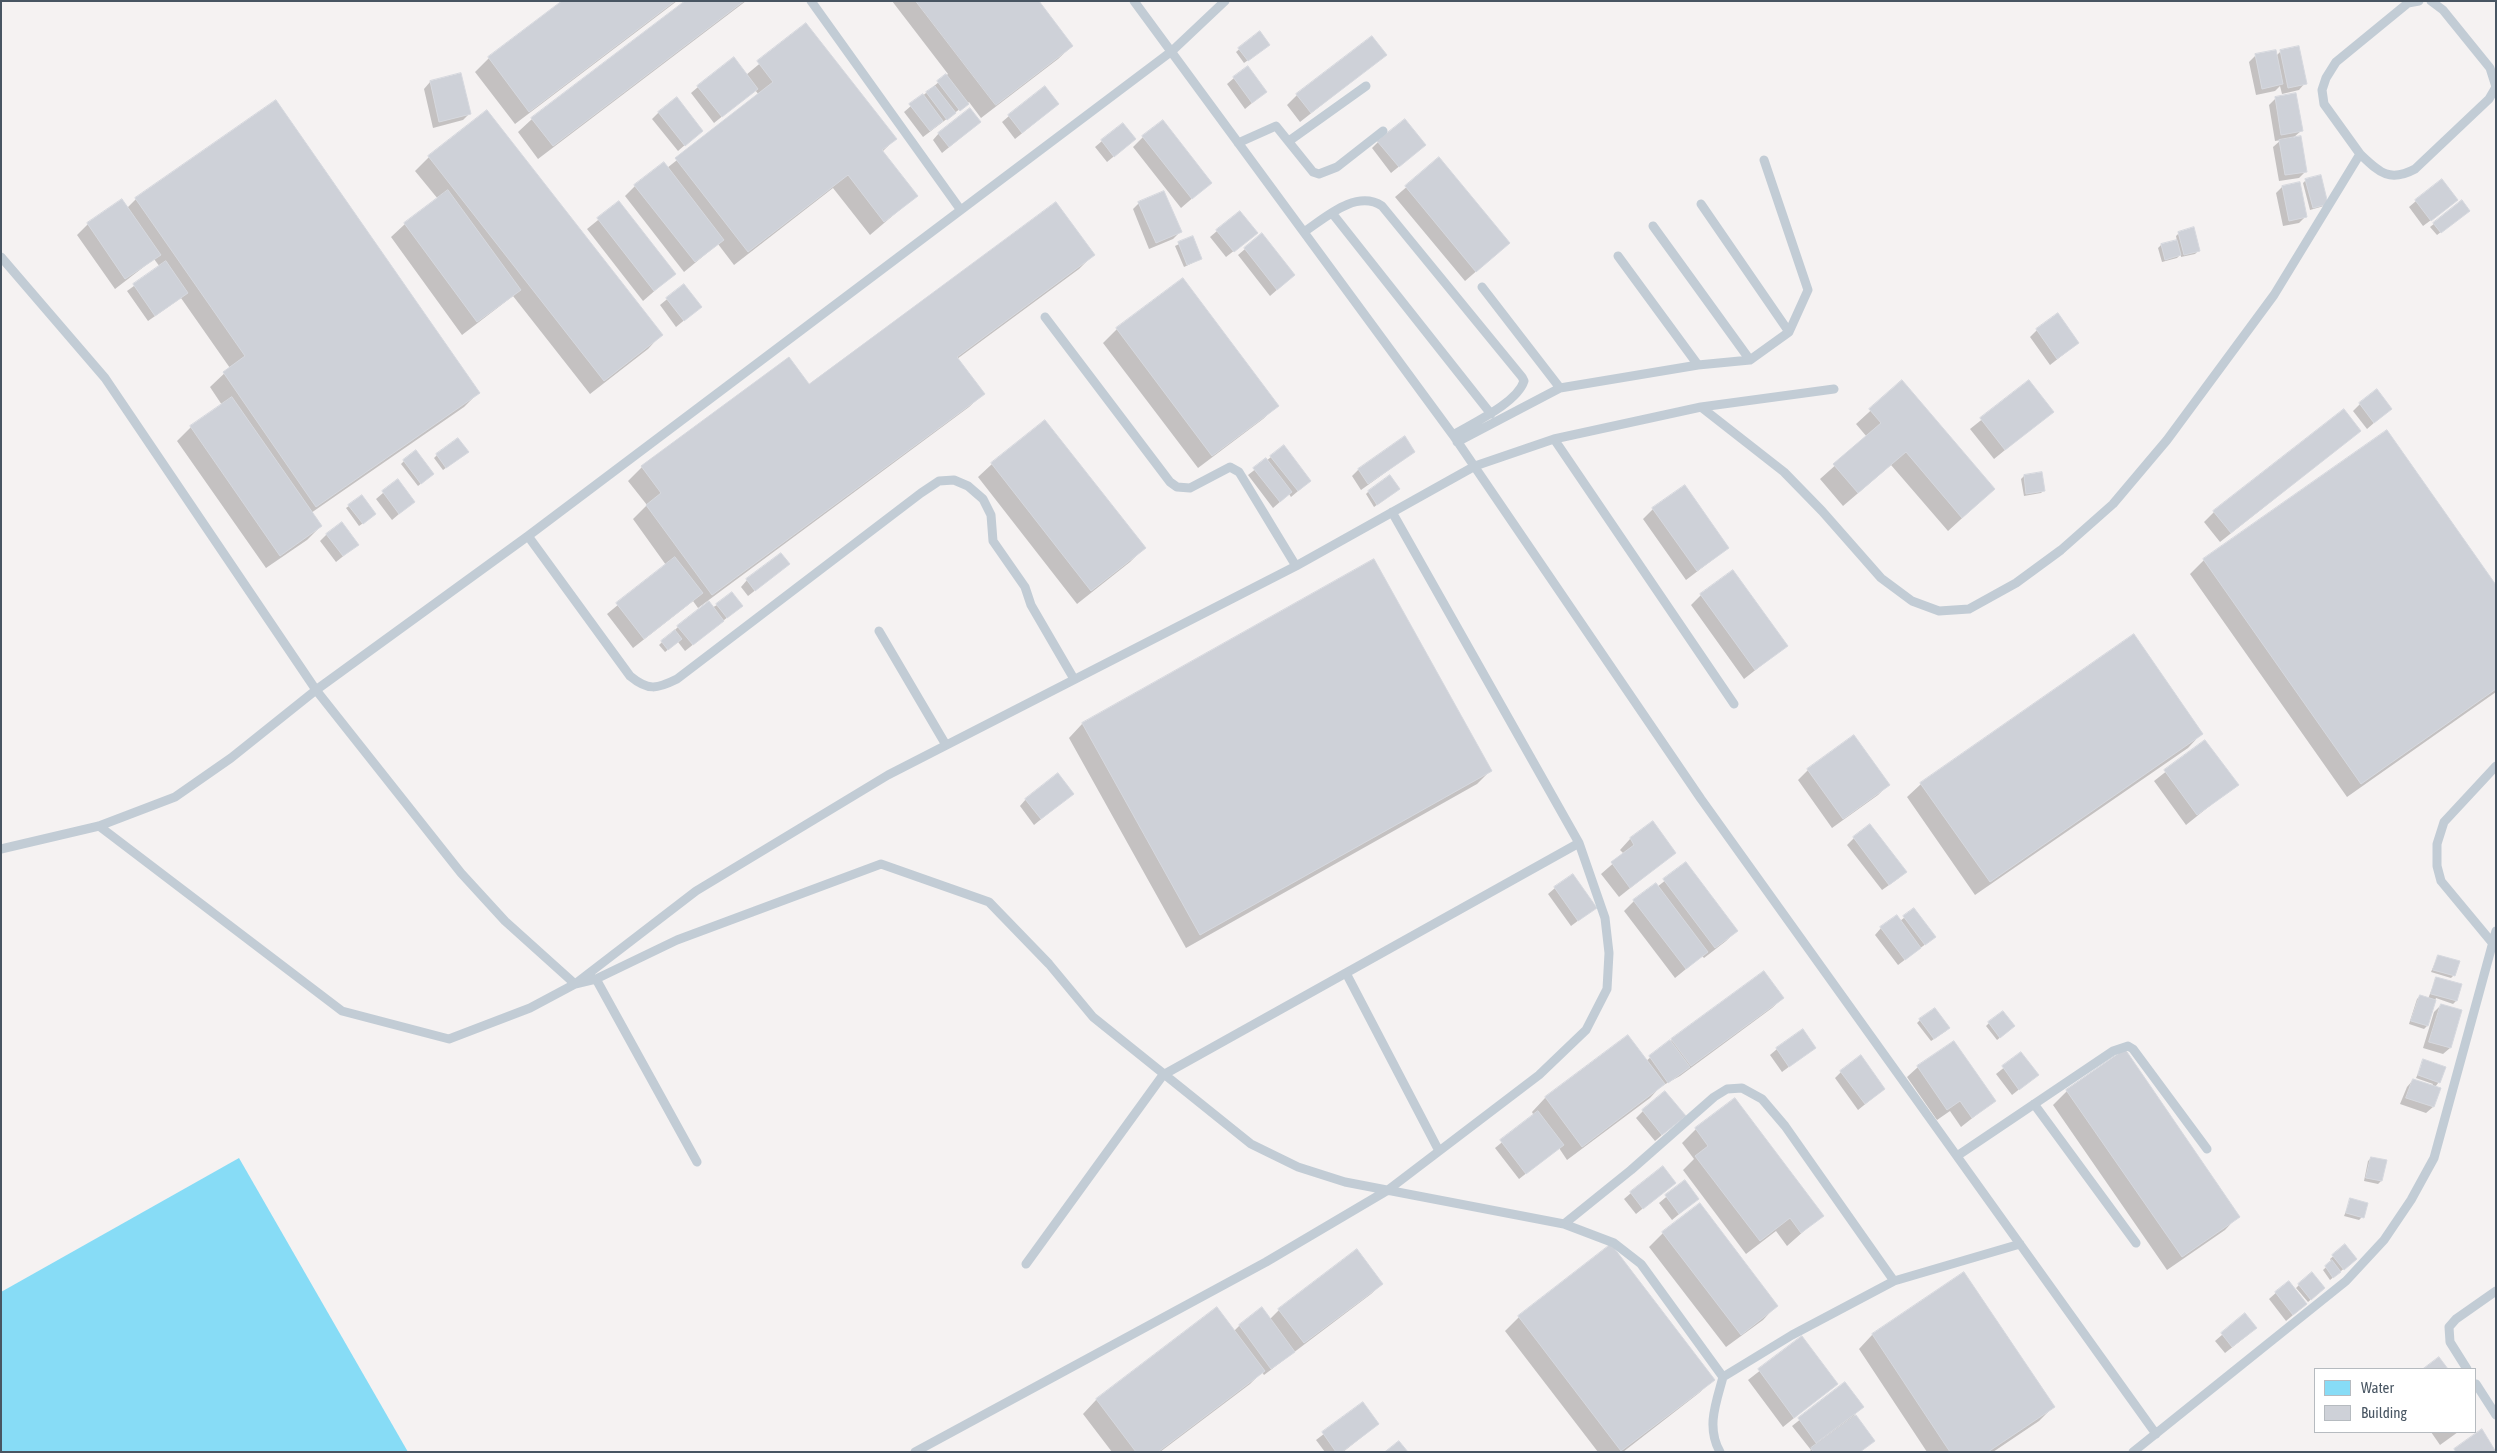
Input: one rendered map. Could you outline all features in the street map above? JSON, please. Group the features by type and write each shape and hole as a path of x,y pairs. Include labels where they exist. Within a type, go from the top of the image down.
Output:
{"lane":[{"path":"811,1 960,209"},
{"path":"1134,1 1475,466 1700,799 2156,1434"},
{"path":"1,849 99,826 174,797 231,758 316,690 528,536 1172,51 1225,1"},
{"path":"2419,1 2408,3 2336,62 2326,78 2322,90 2324,104 2360,154 2385,174 2392,177 2403,175 2415,169 2494,93 2495,80 2490,68 2443,10 2431,1"},
{"path":"1289,141 1366,86"},
{"path":"1238,143 1276,126 1313,172 1319,174 1337,167 1383,131"},
{"path":"1701,407 1784,472 1822,510 1881,578 1912,601 1939,611 1970,609 2016,583 2062,550 2113,504 2167,440 2274,295 2360,154"},
{"path":"1455,438 1560,388 1698,365 1750,360 1789,332 1808,290 1764,160"},
{"path":"1304,232 1332,213 1356,202 1369,199 1382,206 1522,377 1524,381 1519,392 1491,414 1455,438"},
{"path":"1701,204 1789,332"},
{"path":"1332,213 1491,414"},
{"path":"1653,226 1750,360"},
{"path":"1,247 2,258 105,378 316,690 461,873 505,921 575,984"},
{"path":"1618,256 1698,365"},
{"path":"1482,287 1560,388"},
{"path":"1045,317 1170,482 1183,489 1190,488 1219,471 1230,467 1239,472 1296,566"},
{"path":"99,826 342,1011 449,1039 530,1008 575,984 696,891 888,775 1296,566 1475,466 1554,440 1701,407 1834,389"},
{"path":"1554,440 1734,704"},
{"path":"528,536 630,676 642,686 660,688 678,679 921,492 939,481 954,480 968,486 983,499 991,516 993,541 1025,587 1031,605 1074,679"},
{"path":"915,1452 1266,1262 1388,1190 1539,1075 1586,1030 1607,989 1609,952 1606,918 1579,843 1392,512"},
{"path":"879,631 946,745"},
{"path":"2494,944 2441,881 2436,866 2437,844 2444,822 2496,766"},
{"path":"1026,1264 1163,1075 1579,843"},
{"path":"575,984 596,979 677,940 881,864 989,902 1049,964 1093,1017 1251,1144 1298,1167 1345,1182 1564,1224 1614,1243 1641,1264 1723,1377"},
{"path":"2133,1452 2346,1281 2384,1240 2412,1200 2434,1158 2496,932"},
{"path":"1346,973 1439,1151"},
{"path":"596,979 697,1162"},
{"path":"1957,1156 2113,1051 2128,1046 2133,1049 2207,1148"},
{"path":"1564,1224 1631,1170 1714,1097 1727,1089 1742,1088 1762,1099 1785,1126 1894,1281"},
{"path":"2034,1104 2136,1243"},
{"path":"1720,1452 1715,1443 1712,1423 1723,1377 1792,1335 1894,1281 2020,1244"},
{"path":"2466,1368 2450,1342 2449,1327 2456,1319 2496,1291"},
{"path":"2477,1386 2496,1415"}],"water":[{"path":"239,1158 408,1452 1,1452 1,1292"}],"building":[{"path":"562,1 675,1 529,112 488,57"},
{"path":"685,1 744,1 553,146 531,118"},
{"path":"916,1 1039,1 1073,46 996,105"},
{"path":"806,23 897,139 882,150 918,196 884,222 848,175 748,252 675,158 773,82 757,61"},
{"path":"1260,31 1270,45 1248,61 1238,48"},
{"path":"1372,36 1387,55 1311,113 1296,94"},
{"path":"2299,46 2307,84 2288,88 2280,50"},
{"path":"2276,50 2283,84 2262,89 2255,54"},
{"path":"734,57 758,89 722,117 697,86"},
{"path":"1248,66 1267,92 1252,103 1233,77"},
{"path":"461,73 471,114 439,122 430,81"},
{"path":"946,74 969,104 960,111 937,81"},
{"path":"935,86 956,113 947,120 926,92"},
{"path":"1045,86 1059,104 1022,133 1008,115"},
{"path":"2296,93 2303,131 2281,135 2275,97"},
{"path":"923,94 943,121 930,131 909,104"},
{"path":"677,97 703,131 685,146 658,112"},
{"path":"276,100 480,393 316,507 223,372 245,356 135,198"},
{"path":"970,108 981,122 949,147 938,133"},
{"path":"487,110 663,335 604,381 428,156"},
{"path":"1405,119 1426,145 1399,167 1377,141"},
{"path":"1163,120 1212,183 1192,199 1142,136"},
{"path":"1123,123 1136,139 1114,157 1101,140"},
{"path":"2301,136 2307,172 2285,175 2279,140"},
{"path":"1439,157 1510,243 1476,272 1405,186"},
{"path":"664,162 724,240 695,262 634,185"},
{"path":"2321,175 2328,204 2313,208 2305,179"},
{"path":"2442,179 2458,200 2431,221 2415,200"},
{"path":"2300,182 2307,217 2289,221 2282,186"},
{"path":"448,190 521,290 477,322 404,223"},
{"path":"1164,191 1182,232 1156,243 1138,202"},
{"path":"122,199 161,255 125,279 87,223"},
{"path":"2462,200 2470,211 2441,233 2433,223"},
{"path":"619,201 676,274 654,291 597,218"},
{"path":"1056,202 1095,255 957,357 985,394 712,595 646,505 661,493 641,466 789,357 809,384"},
{"path":"1240,211 1258,233 1234,252 1216,230"},
{"path":"2194,227 2200,251 2184,255 2178,232"},
{"path":"1262,233 1295,275 1277,290 1244,248"},
{"path":"1193,236 1202,259 1187,265 1178,242"},
{"path":"2177,240 2181,255 2165,260 2161,244"},
{"path":"166,261 188,293 155,316 133,284"},
{"path":"1183,278 1279,406 1212,456 1116,328"},
{"path":"684,284 702,307 684,321 666,298"},
{"path":"2058,313 2079,343 2057,359 2036,329"},
{"path":"1902,380 1995,489 1962,518 1906,452 1858,493 1833,464 1881,423 1869,409"},
{"path":"2029,380 2054,412 2005,450 1980,418"},
{"path":"2377,389 2392,409 2374,423 2359,403"},
{"path":"232,397 322,526 280,556 190,426"},
{"path":"2344,409 2361,431 2231,533 2213,511"},
{"path":"1045,420 1146,548 1091,591 991,463"},
{"path":"2387,430 2496,585 2496,689 2361,784 2203,559"},
{"path":"1405,436 1415,452 1368,484 1358,469"},
{"path":"458,438 469,452 446,468 436,454"},
{"path":"1284,445 1311,481 1298,491 1270,456"},
{"path":"416,450 434,474 421,484 403,460"},
{"path":"1266,458 1292,492 1280,502 1253,468"},
{"path":"2042,472 2045,491 2026,494 2024,475"},
{"path":"1390,475 1400,489 1377,505 1368,491"},
{"path":"398,479 415,502 399,514 382,491"},
{"path":"1685,485 1729,548 1697,571 1652,508"},
{"path":"362,495 376,514 363,524 348,505"},
{"path":"342,522 359,545 343,556 326,534"},
{"path":"781,553 790,564 755,591 746,579"},
{"path":"675,557 703,593 644,639 616,603"},
{"path":"1374,559 1492,771 1200,935 1082,723"},
{"path":"1733,570 1788,646 1755,670 1700,594"},
{"path":"732,592 743,606 727,618 716,604"},
{"path":"709,601 724,621 693,645 677,626"},
{"path":"675,630 682,639 668,650 661,641"},
{"path":"2134,634 2203,734 1990,882 1920,783"},
{"path":"1854,735 1890,785 1843,819 1807,769"},
{"path":"2205,740 2239,785 2197,815 2164,770"},
{"path":"1058,773 1074,794 1041,819 1025,799"},
{"path":"1653,821 1676,853 1630,888 1611,862 1634,845 1630,838"},
{"path":"1870,824 1907,872 1889,885 1853,837"},
{"path":"1686,862 1738,931 1715,948 1663,879"},
{"path":"1573,874 1597,908 1578,921 1554,887"},
{"path":"1656,883 1708,952 1686,969 1633,900"},
{"path":"1914,908 1936,937 1925,945 1903,916"},
{"path":"1897,915 1921,948 1905,960 1880,927"},
{"path":"2438,955 2460,961 2455,976 2433,970"},
{"path":"1764,971 1784,998 1691,1066 1671,1039"},
{"path":"2436,977 2462,984 2457,1001 2431,994"},
{"path":"2420,995 2436,1000 2428,1026 2411,1021"},
{"path":"2441,1004 2462,1010 2451,1048 2429,1042"},
{"path":"1935,1008 1950,1028 1934,1039 1919,1019"},
{"path":"2003,1011 2015,1026 2000,1038 1988,1022"},
{"path":"1803,1029 1816,1048 1789,1067 1776,1048"},
{"path":"1628,1035 1665,1084 1582,1147 1545,1097"},
{"path":"1670,1040 1690,1067 1668,1083 1649,1056"},
{"path":"1954,1041 1996,1101 1972,1118 1960,1101 1947,1110 1917,1066"},
{"path":"2125,1049 2240,1217 2182,1257 2066,1090"},
{"path":"2021,1052 2039,1075 2019,1090 2002,1066"},
{"path":"1861,1055 1885,1089 1865,1104 1840,1071"},
{"path":"2423,1059 2446,1067 2440,1083 2418,1075"},
{"path":"2413,1079 2441,1088 2434,1107 2406,1098"},
{"path":"1665,1091 1686,1116 1662,1135 1642,1110"},
{"path":"1735,1098 1824,1216 1801,1233 1790,1218 1760,1241 1695,1156 1708,1146 1695,1128"},
{"path":"1538,1111 1564,1145 1526,1174 1500,1140"},
{"path":"2371,1157 2387,1160 2382,1181 2366,1178"},
{"path":"1663,1166 1676,1183 1643,1209 1630,1192"},
{"path":"1685,1180 1699,1199 1679,1214 1665,1195"},
{"path":"2350,1198 2368,1203 2364,1218 2346,1213"},
{"path":"1700,1203 1778,1306 1741,1335 1662,1232"},
{"path":"1611,1244 1715,1380 1621,1451 1518,1316"},
{"path":"2345,1244 2357,1259 2344,1270 2332,1255"},
{"path":"1357,1249 1383,1284 1304,1343 1278,1309"},
{"path":"2332,1260 2341,1272 2333,1278 2325,1266"},
{"path":"1964,1272 2055,1407 1988,1452 1950,1452 1872,1334"},
{"path":"2312,1272 2325,1288 2311,1300 2298,1284"},
{"path":"2289,1281 2307,1304 2293,1315 2275,1292"},
{"path":"1217,1307 1265,1371 1158,1452 1136,1452 1096,1399"},
{"path":"1262,1307 1295,1352 1271,1369 1239,1325"},
{"path":"2245,1313 2257,1328 2232,1347 2221,1333"},
{"path":"1802,1336 1838,1384 1794,1418 1758,1369"},
{"path":"2439,1357 2447,1368 2424,1368"},
{"path":"1845,1382 1864,1407 1816,1443 1798,1418"},
{"path":"1363,1402 1379,1424 1342,1452 1336,1452 1322,1432"},
{"path":"1856,1415 1875,1441 1860,1452 1813,1452 1811,1448"},
{"path":"2482,1429 2496,1452 2456,1452 2454,1449"},
{"path":"1399,1441 1408,1452 1385,1452"}]}
